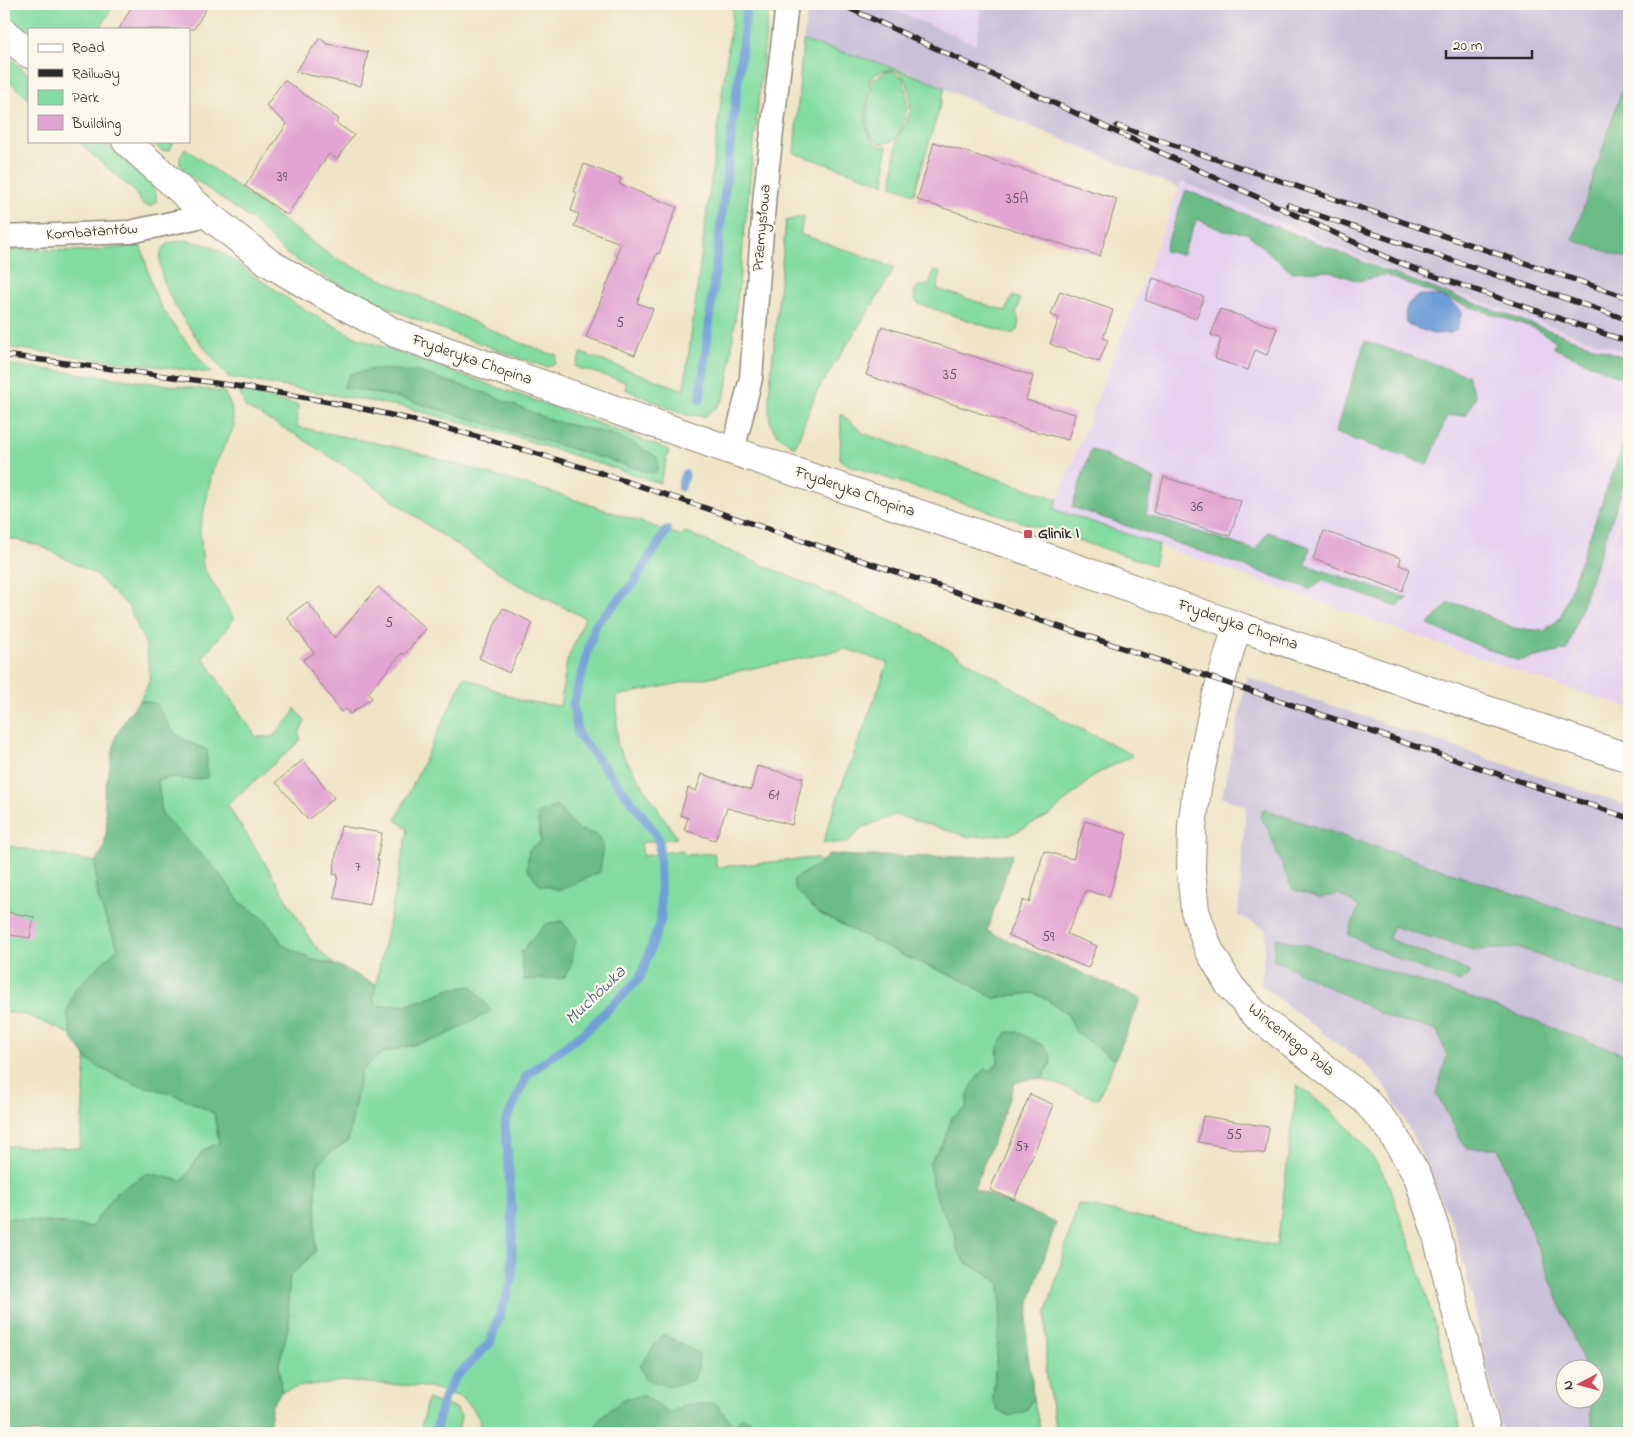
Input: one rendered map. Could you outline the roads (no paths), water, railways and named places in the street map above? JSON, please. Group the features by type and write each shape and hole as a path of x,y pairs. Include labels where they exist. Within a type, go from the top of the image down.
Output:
{"street":[{"name":"Przemysłowa","path":"733,451 751,378 765,192 787,4"},
{"path":"4,32 28,53"},
{"name":"Fryderyka Chopina","path":"127,142 208,216 268,262 396,333 733,451 1022,549 1237,626 1629,758"},
{"name":"Kombatantów","path":"4,237 130,232 208,216"},
{"name":"Wincentego Pola","path":"1237,626 1212,712 1197,788 1192,827 1191,871 1195,911 1209,950 1230,986 1257,1016 1365,1100 1390,1129 1418,1177 1436,1232 1487,1433"}],"water":[{"path":"1421,295 1444,298 1453,303 1462,312 1457,329 1451,333 1433,334 1408,325 1406,319 1407,307 1412,300"}],"waterway":[{"path":"700,400 747,4"},
{"path":"681,487 685,474"},
{"name":"Muchówka","path":"435,1433 444,1398 455,1378 490,1343 512,1280 512,1210 505,1123 527,1075 587,1030 640,978 661,920 659,841 637,808 578,735 573,705 595,625 633,584 667,530"}],"railway":[{"path":"840,4 1395,261 1629,342"},
{"path":"1117,126 1629,298"},
{"path":"1288,205 1629,320"},
{"path":"4,355 194,380 335,403 410,419 492,441 601,473 1629,818"}],"place":[{"name":"Glinik I","path":"1028,534"}]}
